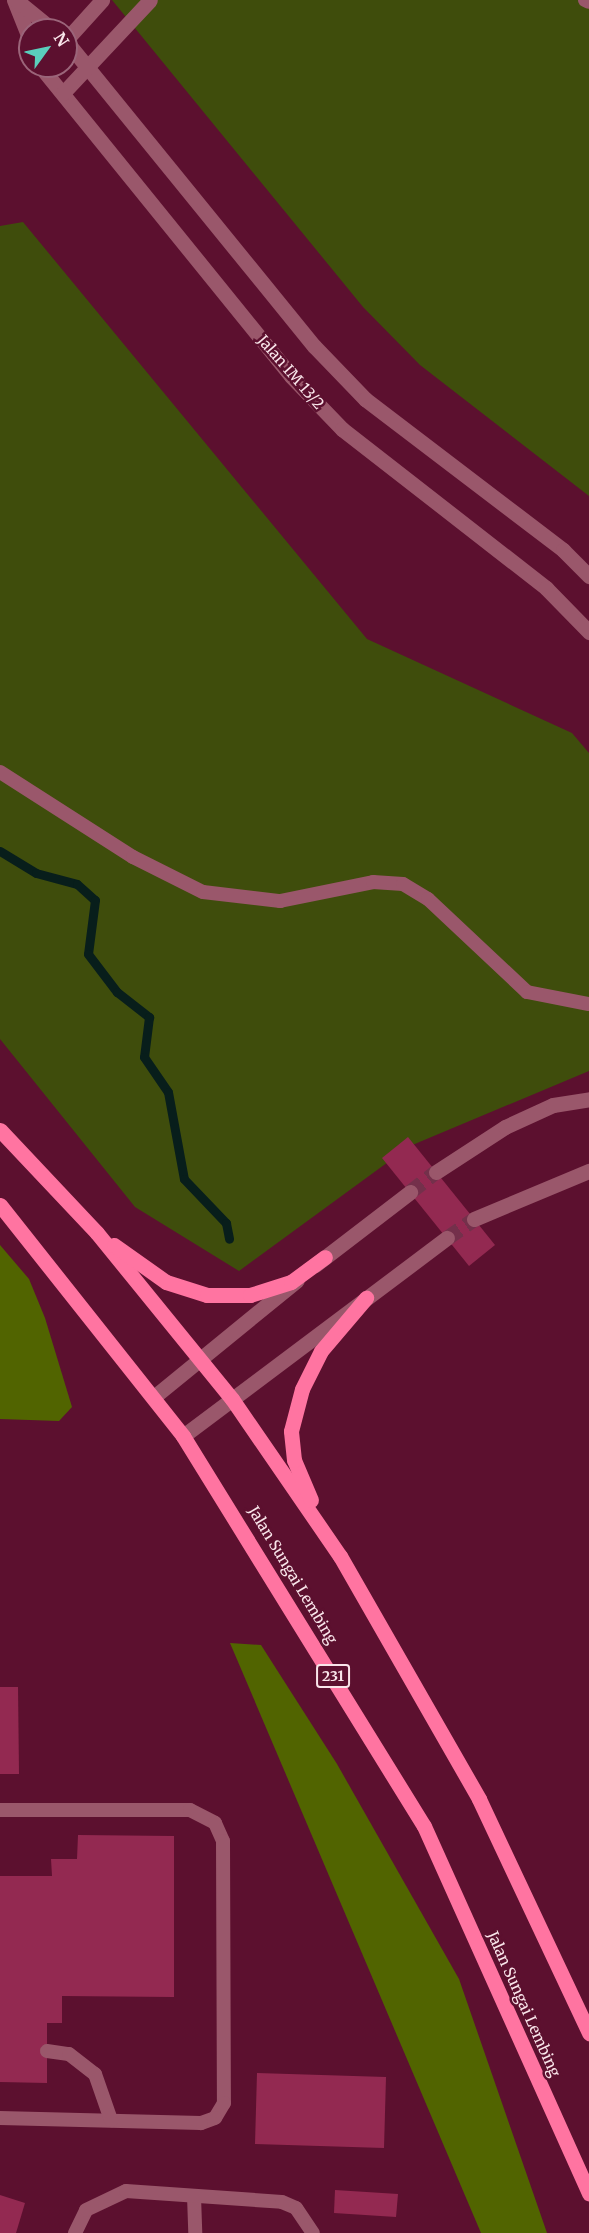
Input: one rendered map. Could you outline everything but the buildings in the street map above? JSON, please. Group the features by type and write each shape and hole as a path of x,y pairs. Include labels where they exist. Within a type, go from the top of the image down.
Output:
{"main road":[{"path":"0,1130 97,1233 232,1400 340,1556"},
{"name":"Jalan Sungai Lembing","path":"0,1205 155,1396 183,1436 424,1826 589,2194"},
{"path":"97,1233 166,1282 207,1295 250,1295 291,1282 325,1257"},
{"path":"366,1298 321,1351 302,1389 291,1431 294,1460 340,1556 479,1798 589,2033"}],"street":[{"path":"15,0 38,18"},
{"path":"15,0 22,18"},
{"path":"78,27 102,0"},
{"path":"63,93 150,0"},
{"path":"78,53 314,346 365,399 563,550 589,576"},
{"name":"Jalan IM 13/2","path":"50,78 291,376 342,429 546,588 589,632"},
{"path":"436,1172 505,1127 553,1105 589,1099"},
{"path":"474,1219 532,1190 589,1171"},
{"path":"155,1396 325,1257 410,1192"},
{"path":"183,1436 447,1238"}],"lane":[{"path":"0,772 133,857 203,892 280,901 373,882 402,884 428,899 527,992 589,1004"},
{"path":"0,1810 190,1810 215,1823 223,1841 224,2103 215,2118 201,2123 0,2118"},
{"path":"46,2051 69,2054 95,2074 111,2120"},
{"path":"75,2233 87,2210 102,2199 126,2191 282,2202 311,2228"},
{"path":"194,2196 195,2233"}],"green space":[{"path":"112,0 589,0 589,496 420,365 363,307"},
{"path":"23,222 367,639 572,733 589,753 589,1071 410,1146 239,1271 135,1207 0,1039 0,226"},
{"path":"0,1245 29,1279 45,1318 72,1407 59,1421 0,1419"},
{"path":"230,1643 261,1645 337,1764 459,1979 547,2233 481,2233"}],"waterway":[{"path":"0,851 36,873 77,884 95,900 88,954 117,992 149,1017 144,1057 168,1092 184,1179 226,1223 229,1239"}],"tunnel":[{"path":"410,1192 436,1172"},
{"path":"447,1238 474,1219"}]}
